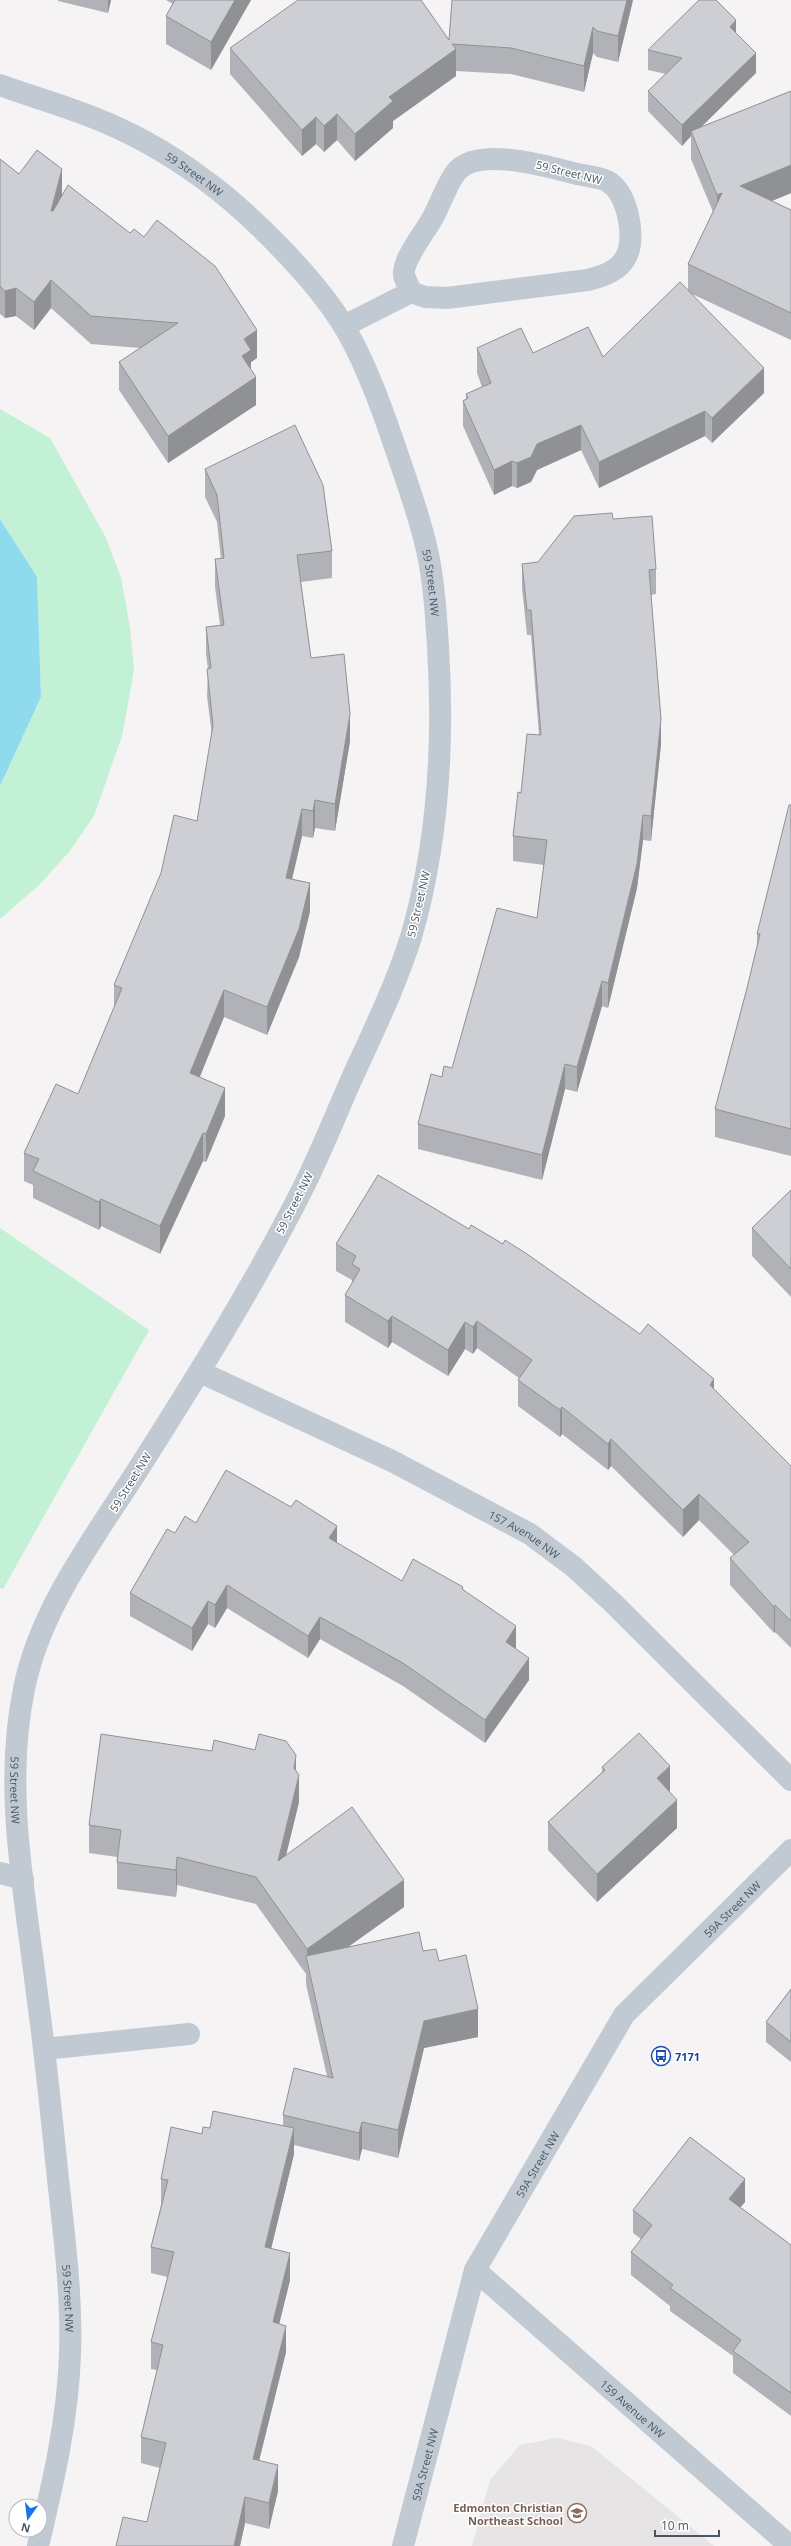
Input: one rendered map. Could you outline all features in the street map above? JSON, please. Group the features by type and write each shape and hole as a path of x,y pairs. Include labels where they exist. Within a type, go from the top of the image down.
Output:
{"street":[{"name":"59 Street NW","path":"0,86 90,116 144,141 201,177 242,210 292,262 344,326 386,419 409,488 428,555 437,624 440,681 440,735 432,839 424,888 410,939 379,1019 302,1191 200,1372 82,1558 51,1611 31,1659 22,1696 16,1744 14,1792 44,2049 70,2307 70,2357 58,2460 38,2546"},
{"name":"59 Street NW","path":"494,159 527,162 607,181 620,193 628,213 630,234 627,255 611,273 588,280 447,298 426,297 411,292 404,274 410,255 438,208 458,170 478,160 494,159"},
{"path":"344,326 411,292"},
{"name":"157 Avenue NW","path":"200,1372 392,1461 467,1498 530,1534 574,1567 791,1780"},
{"name":"59A Street NW","path":"403,2546 476,2270 624,2015 791,1850"},
{"path":"0,1873 23,1879"},
{"path":"44,2049 189,2034"},
{"name":"159 Avenue NW","path":"476,2270 790,2546"}],"shaded area":[{"name":"Edmonton Christian Northeast School","path":"557,2438 591,2446 714,2546 472,2546 490,2480 520,2445"}],"green space":[{"path":"0,409 50,438 105,536 121,577 130,628 134,670 122,736 94,816 69,852 40,884 0,919 0,786 41,697 37,577 0,519"},
{"path":"0,1228 149,1330 3,1589 0,1588"}],"water":[{"path":"0,519 37,577 41,697 0,786"}],"building":[{"path":"175,0 235,0 211,42 166,16"},
{"path":"298,0 421,0 449,40 452,0 627,0 618,36 597,31 593,27 584,66 511,48 452,44 456,49 389,97 393,101 355,134 337,114 324,126 316,117 302,130 230,48"},
{"path":"699,0 716,0 736,20 730,27 756,53 682,125 648,91 682,58 648,50"},
{"path":"791,91 791,165 740,186 791,210 791,313 688,264 722,193 717,195 691,131"},
{"path":"37,150 62,169 51,211 53,211 68,185 130,233 134,229 144,237 157,220 215,266 257,330 244,339 251,350 242,356 256,377 168,436 119,362 178,323 91,316 51,280 34,302 16,288 5,291 0,286 0,159 19,174"},
{"path":"680,282 764,368 712,418 705,411 599,462 581,425 537,444 531,457 517,463 512,461 494,470 463,401 468,398 466,394 491,383 477,348 521,328 533,353 588,327 603,357"},
{"path":"295,425 323,485 332,551 297,555 311,658 344,654 350,714 335,804 315,800 313,811 302,809 286,878 310,883 299,929 267,1007 224,990 190,1073 225,1088 206,1134 203,1133 160,1226 101,1199 99,1202 33,1171 39,1159 24,1153 56,1084 78,1094 122,988 114,985 161,873 174,815 197,821 213,725 207,669 211,668 206,627 224,625 215,559 224,558 217,495 205,469"},
{"path":"612,513 613,519 652,516 656,569 649,570 661,719 651,816 643,815 637,864 608,983 602,981 577,1067 565,1064 542,1155 418,1124 431,1074 442,1077 444,1066 452,1068 497,908 537,918 547,840 513,836 518,792 521,793 527,734 541,735 531,610 527,610 522,564 538,562 574,516"},
{"path":"789,805 791,805 791,1129 715,1109 747,988 760,934 757,934"},
{"path":"378,1175 469,1229 471,1225 503,1244 505,1240 640,1334 648,1324 714,1379 710,1385 791,1466 791,1621 775,1605 774,1607 730,1558 749,1542 699,1494 683,1510 611,1439 608,1444 562,1407 560,1410 518,1380 532,1360 477,1321 473,1327 465,1322 448,1350 392,1316 388,1321 345,1295 360,1269 352,1264 356,1256 336,1244"},
{"path":"791,1190 791,1269 752,1228"},
{"path":"226,1470 291,1507 296,1500 337,1526 329,1538 402,1581 413,1559 463,1587 462,1589 516,1626 506,1642 529,1658 485,1720 403,1663 320,1617 308,1636 227,1585 215,1605 208,1601 192,1628 130,1593 167,1529 175,1533 185,1516 196,1523"},
{"path":"639,1733 670,1766 657,1778 677,1800 597,1874 548,1822 605,1770 602,1767"},
{"path":"101,1734 212,1751 214,1740 255,1750 259,1734 286,1741 296,1755 294,1768 299,1775 278,1861 352,1807 404,1880 307,1949 256,1877 177,1857 176,1870 117,1862 121,1830 89,1825"},
{"path":"419,1932 423,1951 436,1949 439,1961 466,1955 478,2009 424,2021 398,2130 362,2122 359,2133 283,2115 294,2068 333,2078 306,1956"},
{"path":"791,1989 791,2042 766,2022"},
{"path":"213,2111 294,2128 265,2247 290,2253 273,2322 286,2326 253,2459 278,2465 269,2503 245,2497 234,2546 116,2546 123,2517 147,2522 166,2443 141,2437 163,2345 151,2342 174,2252 151,2247 168,2180 161,2179 171,2127 202,2134 203,2127 210,2128"},
{"path":"690,2137 745,2179 729,2199 791,2245 791,2393 733,2351 741,2340 670,2288 673,2285 631,2252 652,2225 633,2210"}],"place":[{"name":"7171","path":"661,2056"},
{"name":"Edmonton Christian Northeast School","path":"577,2513"}]}
